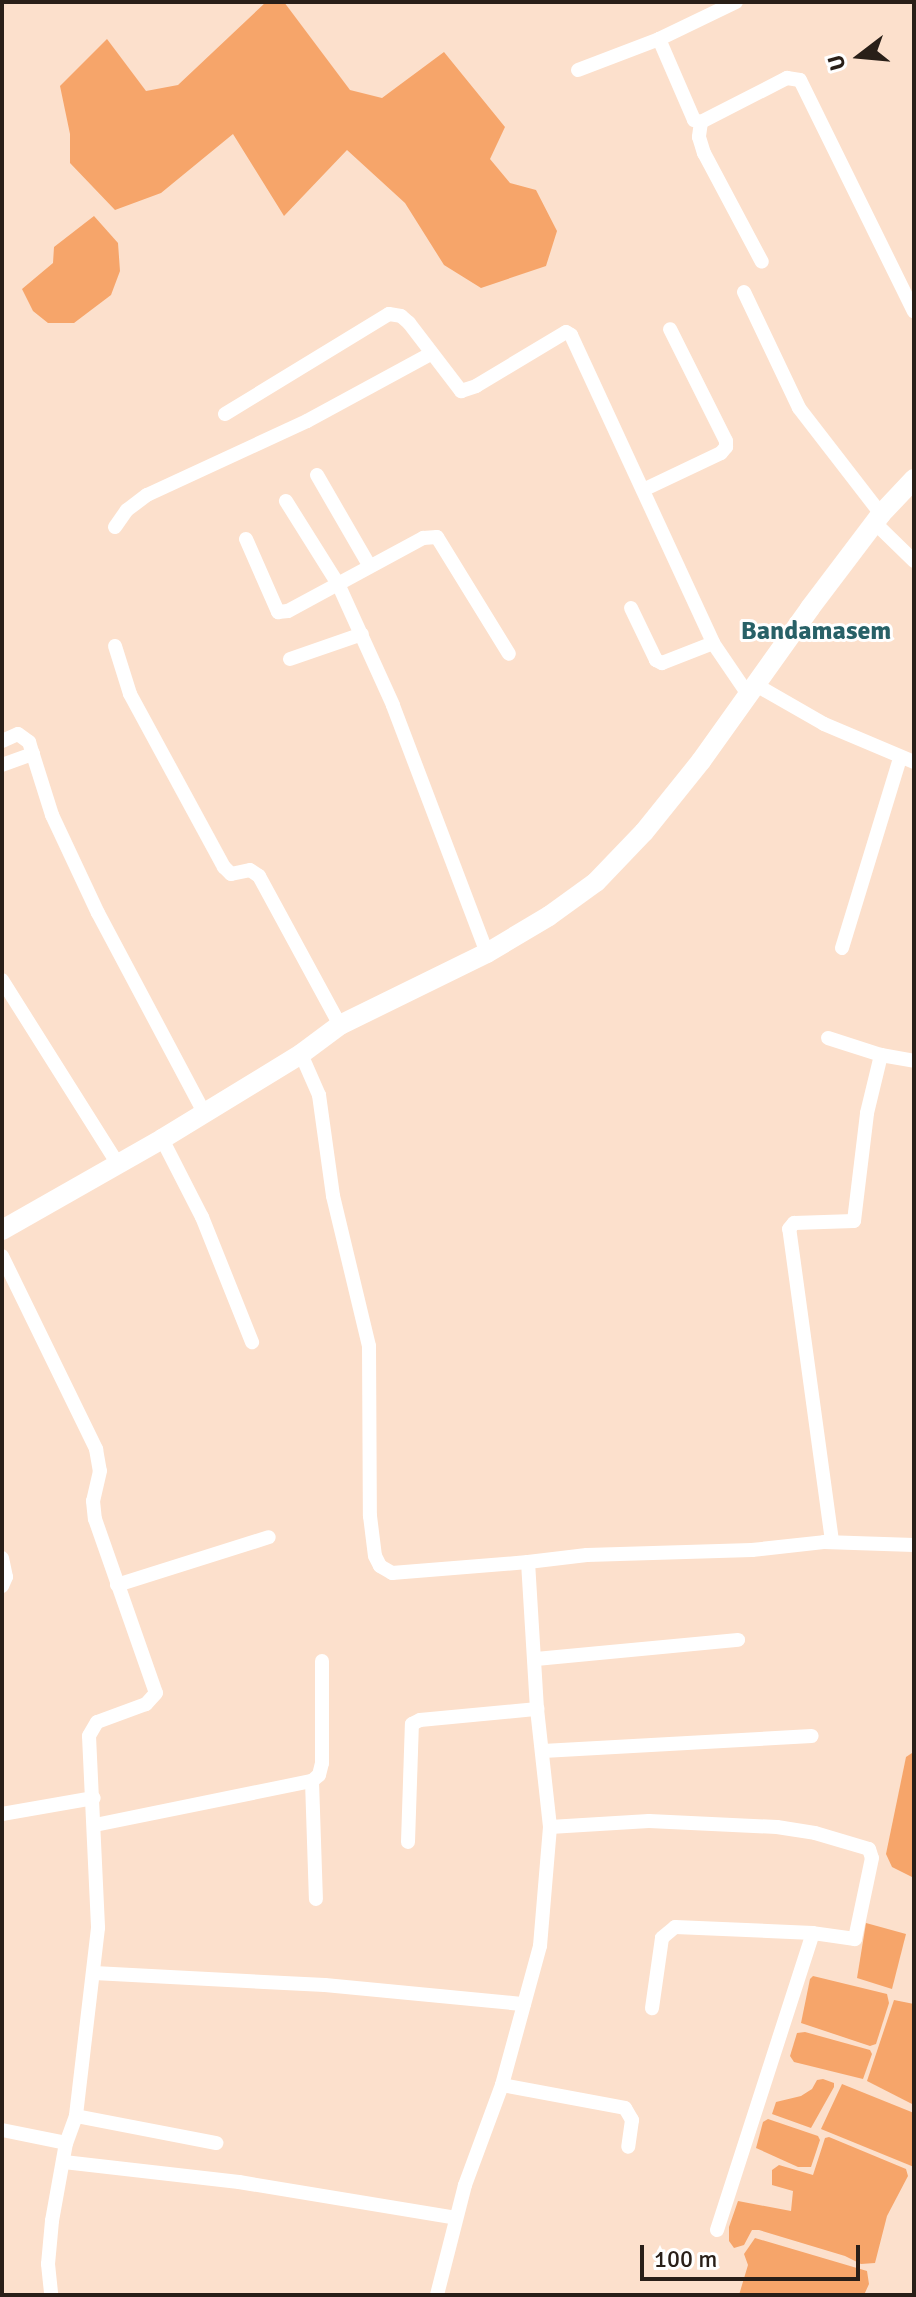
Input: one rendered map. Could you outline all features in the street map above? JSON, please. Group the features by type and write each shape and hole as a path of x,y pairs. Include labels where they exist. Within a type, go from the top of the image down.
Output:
{"street":[{"path":"578,70 659,39 736,2"},
{"path":"659,39 694,120 701,122 787,78 800,80 914,312"},
{"path":"701,122 699,137 704,153 762,262"},
{"path":"744,292 799,408 878,518 914,561"},
{"path":"225,414 389,314 401,316 409,323 457,388 466,391 562,331 569,333 713,643 752,691 907,760 842,948"},
{"path":"643,490 721,453 726,447 670,329"},
{"path":"115,527 127,510 147,495 307,421 432,353"},
{"path":"317,475 369,565"},
{"path":"2,1230 162,1139 301,1054 340,1025 487,953 549,916 596,882 652,822 878,518 914,479"},
{"path":"286,501 338,584 362,634 487,953"},
{"path":"246,539 278,612 288,611 423,538 437,537 509,654"},
{"path":"631,608 656,660 662,663 713,643"},
{"path":"290,659 362,634"},
{"path":"115,646 130,694 224,867 231,874 250,870 259,876 340,1025"},
{"path":"2,741 18,734 29,742 52,815 98,913 204,1112"},
{"path":"2,765 33,754"},
{"path":"2,980 118,1164"},
{"path":"828,1038 881,1055 914,1061"},
{"path":"301,1054 319,1095 333,1196 369,1346 370,1516 375,1556 380,1566 392,1573 587,1555 752,1550 832,1541 914,1545"},
{"path":"832,1541 789,1229 794,1223 854,1221 867,1113 881,1055"},
{"path":"162,1139 202,1217 252,1342"},
{"path":"2,1256 96,1449 100,1471 93,1501 95,1519 156,1693 153,1700 91,1726 89,1736 100,1904 76,2116 66,2143 52,2221 48,2264 51,2295"},
{"path":"117,1585 269,1537"},
{"path":"2,1558 6,1577 2,1586"},
{"path":"437,2295 456,2218 502,2085 540,1946 550,1827 537,1709 528,1562"},
{"path":"536,1659 738,1640"},
{"path":"95,1825 312,1781 319,1775 322,1763 322,1661"},
{"path":"408,1842 412,1724 420,1720 537,1709"},
{"path":"543,1751 812,1736"},
{"path":"312,1781 316,1899"},
{"path":"2,1814 94,1798"},
{"path":"550,1827 649,1821 777,1827 815,1833 869,1849 872,1858 855,1939 845,1941 813,1933 685,1926 667,1930 662,1938 652,2008"},
{"path":"717,2230 813,1933"},
{"path":"94,1973 325,1985 524,2004"},
{"path":"502,2085 625,2108 632,2120 628,2147"},
{"path":"76,2116 216,2143"},
{"path":"2,2130 66,2143"},
{"path":"64,2162 239,2182 456,2218"}],"shaded area":[{"path":"266,2 284,2 350,90 382,98 444,52 505,127 490,159 510,183 536,190 557,231 546,266 481,288 444,265 405,203 347,150 284,216 233,134 161,193 115,210 70,163 70,134 60,86 107,39 146,91 178,85"},
{"path":"94,216 118,243 120,271 111,295 74,323 48,323 33,311 22,289 53,263 54,247"},
{"path":"912,1753 914,1878 892,1867 886,1854 906,1757"},
{"path":"866,1923 906,1934 892,1989 857,1978"},
{"path":"813,1976 887,1994 889,2003 876,2044 870,2046 801,2023"},
{"path":"894,2000 914,2004 914,2105 867,2081"},
{"path":"805,2032 870,2050 872,2054 863,2079 794,2062 790,2056 797,2033"},
{"path":"817,2080 834,2083 834,2087 811,2128 772,2114 776,2102 801,2096 812,2089"},
{"path":"842,2084 914,2113 914,2167 821,2129"},
{"path":"768,2119 818,2136 820,2140 811,2167 798,2167 756,2148 763,2122"},
{"path":"825,2138 906,2169 908,2176 887,2216 875,2263 861,2264 845,2256 759,2230 752,2230 744,2245 734,2248 729,2241 729,2227 738,2201 791,2211 793,2191 772,2185 772,2170 779,2165 813,2175"},
{"path":"755,2238 867,2271 869,2284 864,2295 739,2295 748,2265 744,2254"}],"district":[{"name":"Bandamasem","path":"816,632"}]}
